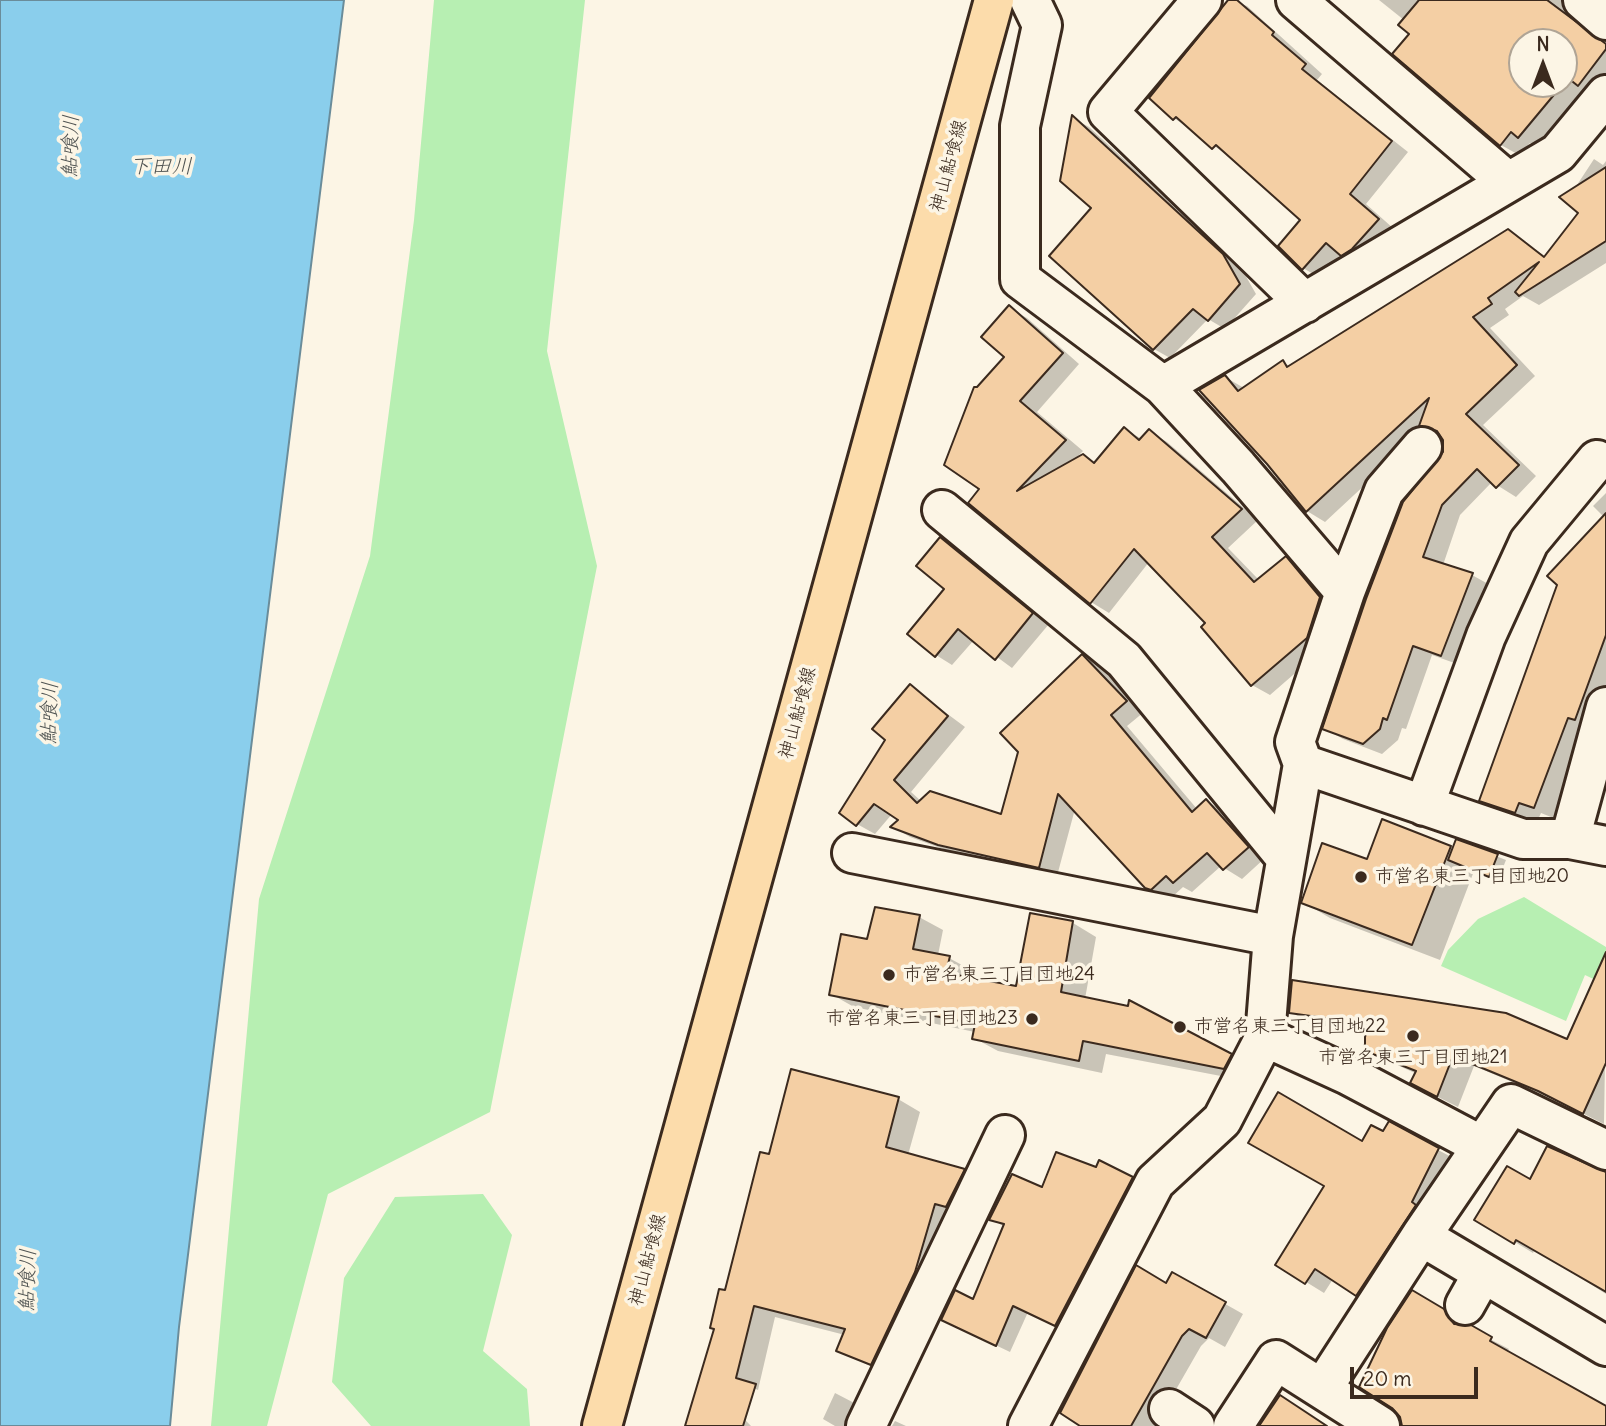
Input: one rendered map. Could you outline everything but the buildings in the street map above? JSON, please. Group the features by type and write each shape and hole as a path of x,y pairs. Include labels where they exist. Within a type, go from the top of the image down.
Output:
{"main road":[{"name":"神山鮎喰線","path":"602,1426 994,0"}],"street":[{"path":"1030,0 1042,25 1020,126 1020,279 1163,386 1238,467 1345,592"},
{"path":"1202,0 1108,113 1305,303"},
{"path":"1296,0 1508,183"},
{"path":"1583,0 1606,20"},
{"path":"1163,386 1558,153 1606,95"},
{"path":"1028,1426 1155,1182 1222,1120 1265,1037 1273,936 1303,764 1295,743 1345,592 1384,491 1422,447"},
{"path":"1424,806 1486,636 1529,542 1597,460"},
{"path":"942,510 1124,660 1286,858"},
{"path":"1303,764 1523,839 1588,842 1606,707"},
{"path":"852,853 1273,936"},
{"path":"1265,1037 1348,1075 1482,1146"},
{"path":"1322,1390 1421,1236 1511,1104 1606,1150"},
{"path":"866,1426 1004,1135"},
{"path":"1421,1236 1606,1346"},
{"path":"1465,1305 1483,1273"},
{"path":"1233,1426 1276,1360 1380,1426"}],"green space":[{"path":"434,0 585,0 547,351 597,566 490,1112 328,1194 267,1426 211,1426 259,899 370,556 414,220"},
{"path":"1524,897 1606,947 1606,985 1585,975 1566,1021 1441,966 1448,950 1478,919"},
{"path":"483,1194 512,1235 483,1351 527,1389 530,1426 371,1426 332,1382 344,1278 395,1197"}],"water":[{"name":"下田川","path":"0,0 344,0 179,1327 170,1426 0,1426"}],"place":[{"name":"市営名東三丁目団地20","path":"1361,877"},
{"name":"市営名東三丁目団地24","path":"889,975"},
{"name":"市営名東三丁目団地23","path":"1032,1019"},
{"name":"市営名東三丁目団地22","path":"1180,1027"},
{"name":"市営名東三丁目団地21","path":"1413,1036"}],"water label":[{"name":"鮎喰川","path":"71,146"},
{"name":"鮎喰川","path":"50,713"},
{"name":"鮎喰川","path":"28,1280"}]}
